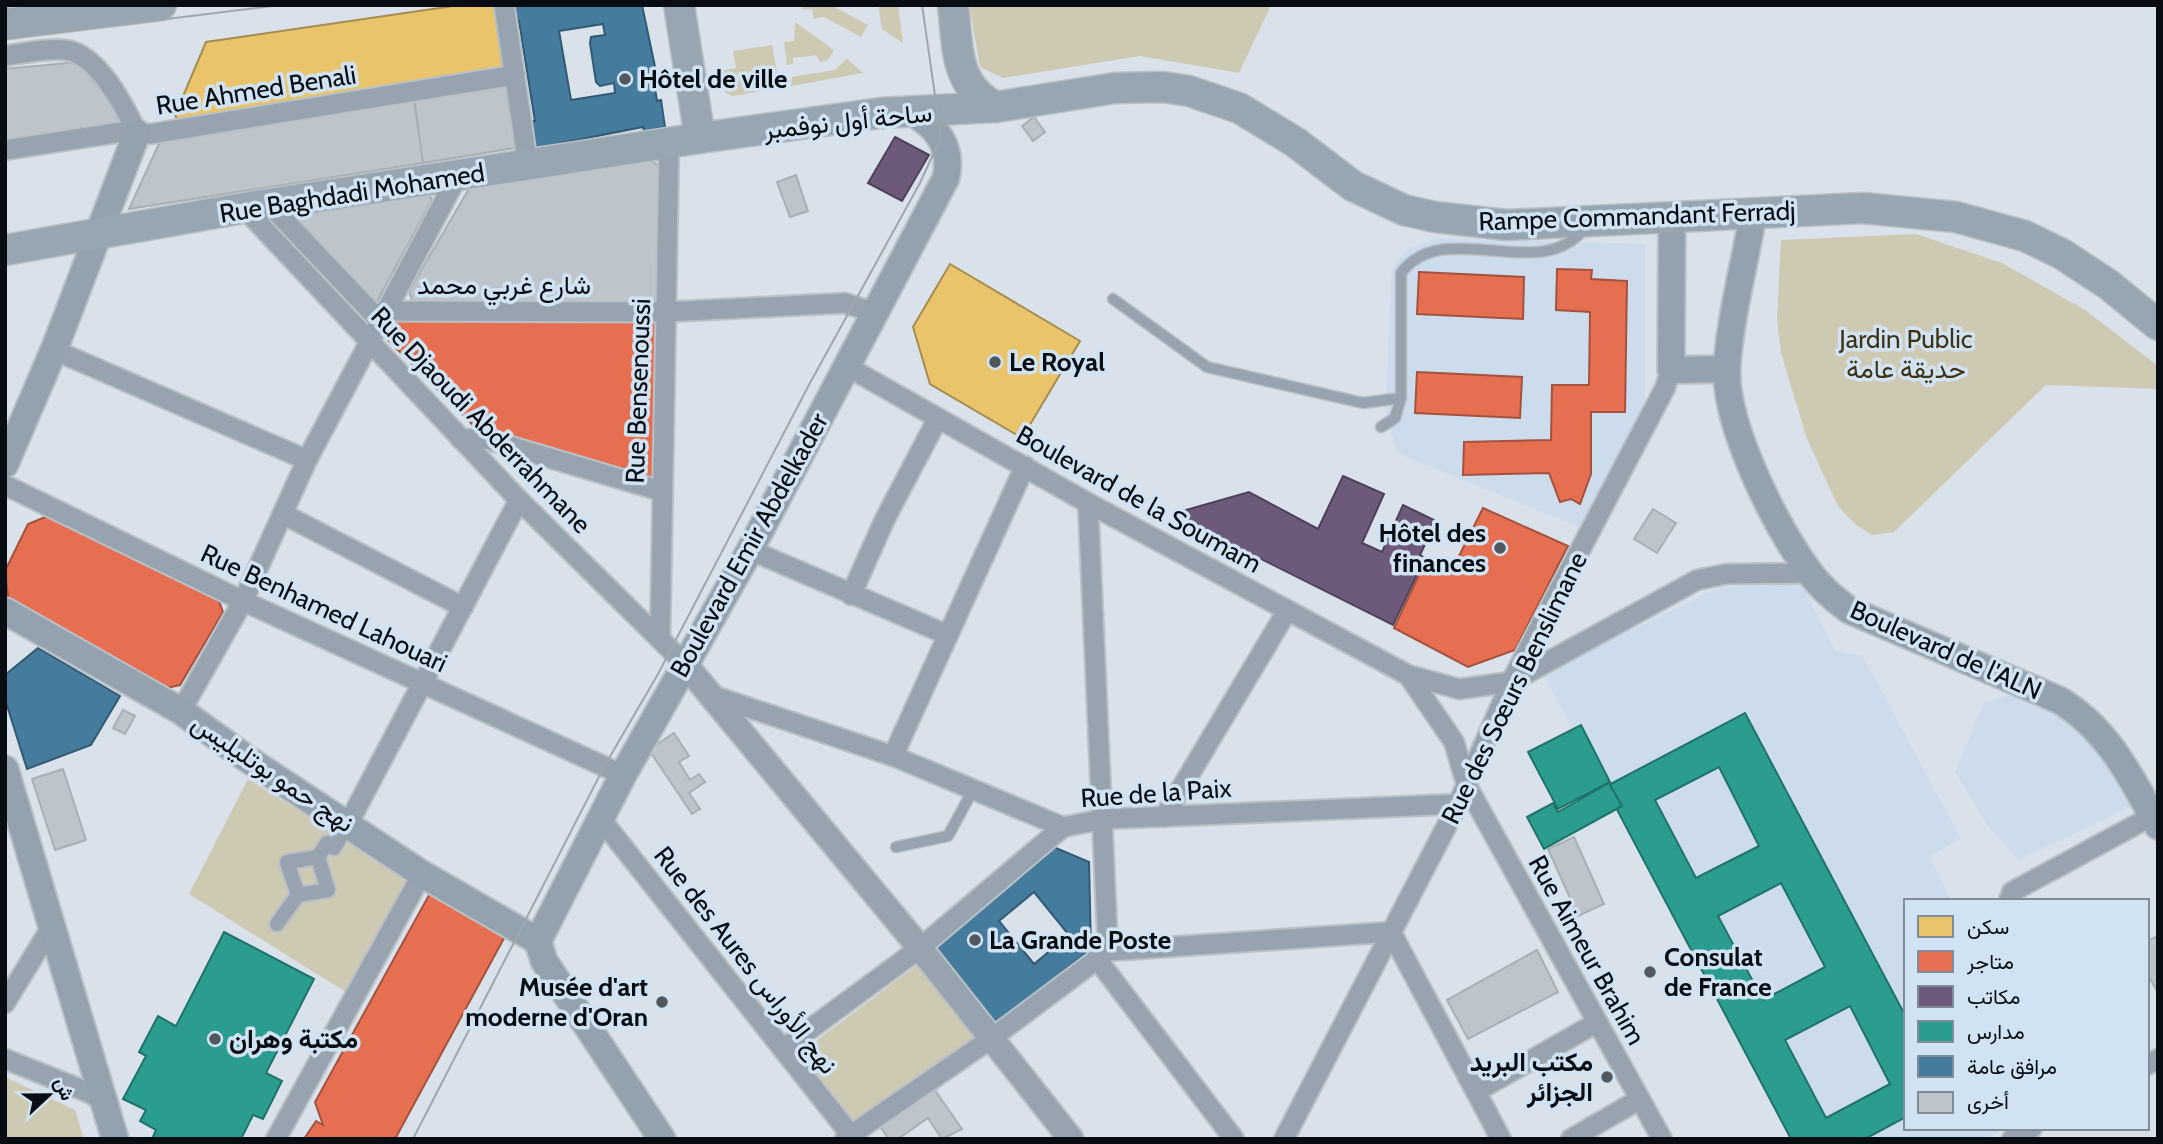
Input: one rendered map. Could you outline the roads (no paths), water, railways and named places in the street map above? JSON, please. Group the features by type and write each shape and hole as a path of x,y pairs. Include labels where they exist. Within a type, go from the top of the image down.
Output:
{"main road":[{"path":"51,14 161,5"},
{"path":"679,5 700,138"},
{"path":"953,5 959,54 971,88 979,98 996,107"},
{"name":"Rampe Commandant Ferradj","path":"996,107 1115,88 1163,87 1189,91 1239,108 1266,123 1328,165 1353,186 1405,210 1446,219 1507,225 1863,208 1956,217 1995,227 2062,254 2109,285 2158,325"},
{"name":"ساحة أول نوفمبر","path":"700,138 908,111 996,107"},
{"name":"Boulevard Emir Abdelkader","path":"538,941 622,775 750,550 946,178 948,162 945,147 935,129 908,111"},
{"path":"5,464 54,350 137,133"},
{"name":"Rue Baghdadi Mohamed","path":"5,250 257,207 700,138"},
{"name":"Boulevard de l'ALN","path":"1753,214 1727,369 1735,420 1749,460 1770,506 1810,573 1827,593 1849,610 2059,700 2082,713 2116,752 2155,821"},
{"name":"Rue des Sœurs Benslimane","path":"1671,370 1672,218"},
{"path":"1671,370 1727,369"},
{"name":"نهج حمو بوتليليس","path":"5,611 181,711 246,758 422,874 538,941"},
{"path":"5,769 115,1139"},
{"path":"538,941 544,961 662,1139"}],"street":[{"path":"504,5 528,166"},
{"path":"5,56 66,50 84,57 110,85 137,133"},
{"name":"Rue Ahmed Benali","path":"5,150 121,132 150,134 515,75"},
{"name":"Rue Bensenoussi","path":"660,639 669,144"},
{"path":"181,711 243,601 307,460 457,177"},
{"path":"257,207 381,316"},
{"name":"Rue Djaoudi Abderrahmane","path":"257,207 368,341 519,500 684,663"},
{"name":"شارع غربي محمد","path":"381,316 666,312 845,303 875,313"},
{"path":"54,350 307,460"},
{"name":"Boulevard de la Soumam","path":"846,366 1088,503 1408,676"},
{"name":"Rue des Sœurs Benslimane","path":"1284,1139 1458,804 1511,682 1665,388 1671,370"},
{"path":"851,595 885,519 938,418"},
{"path":"461,439 486,439 661,491"},
{"path":"892,756 1025,466"},
{"name":"Rue Benhamed Lahouari","path":"5,485 243,601 622,775"},
{"path":"298,895 287,862 318,857 327,843 334,848 424,684 519,500"},
{"path":"1088,503 1104,819 1102,955 1234,1139"},
{"path":"283,514 463,607"},
{"path":"750,550 948,635"},
{"path":"1408,676 1459,689 1511,682 1697,580 1726,574 1810,573"},
{"path":"1164,817 1287,611"},
{"path":"684,663 920,948 1071,1139"},
{"name":"Rue Aimeur Brahim","path":"1408,676 1454,741 1467,786 1662,1139"},
{"name":"Rue de la Paix","path":"714,696 892,756 1063,827 1104,819 1458,804"},
{"name":"Rue des Aures نهج الأوراس","path":"600,818 850,1137"},
{"path":"2010,899 2012,892 2018,888 2155,821"},
{"path":"783,1049 920,948 1063,827"},
{"path":"277,924 298,895 328,890 318,857"},
{"path":"276,1139 422,874"},
{"path":"5,1003 52,926"},
{"path":"850,1137 992,1038 1102,955 1391,932 1477,1091 1495,1137"},
{"path":"1477,1091 1596,1023"},
{"path":"5,1059 90,1093 104,1102"},
{"path":"1571,1139 1640,1099"},
{"path":"2012,1139 2028,1130"}],"lane":[{"path":"1381,427 1395,418 1401,398 1401,273 1410,262 1434,249 1544,252 1575,241 1590,222"},
{"path":"1113,299 1207,367 1363,403 1401,398"},
{"path":"896,846 948,836 973,790"}],"tram line":[{"path":"5,39 281,5"},
{"path":"413,1139 605,765 658,674 810,383 920,183 941,137 922,5"}],"place":[{"name":"Hôtel de ville","path":"625,79"},
{"name":"Le Royal","path":"995,362"},
{"name":"Hôtel des finances","path":"1500,548"},
{"name":"La Grande Poste","path":"975,940"},
{"name":"Consulat de France","path":"1650,972"},
{"name":"Musée d'art moderne d'Oran","path":"662,1002"},
{"name":"مكتبة وهران","path":"215,1039"},
{"name":"مكتب البريد الجزائر","path":"1607,1077"}],"park label":[{"name":"Jardin Public حديقة عامة","path":"1906,354"}]}
